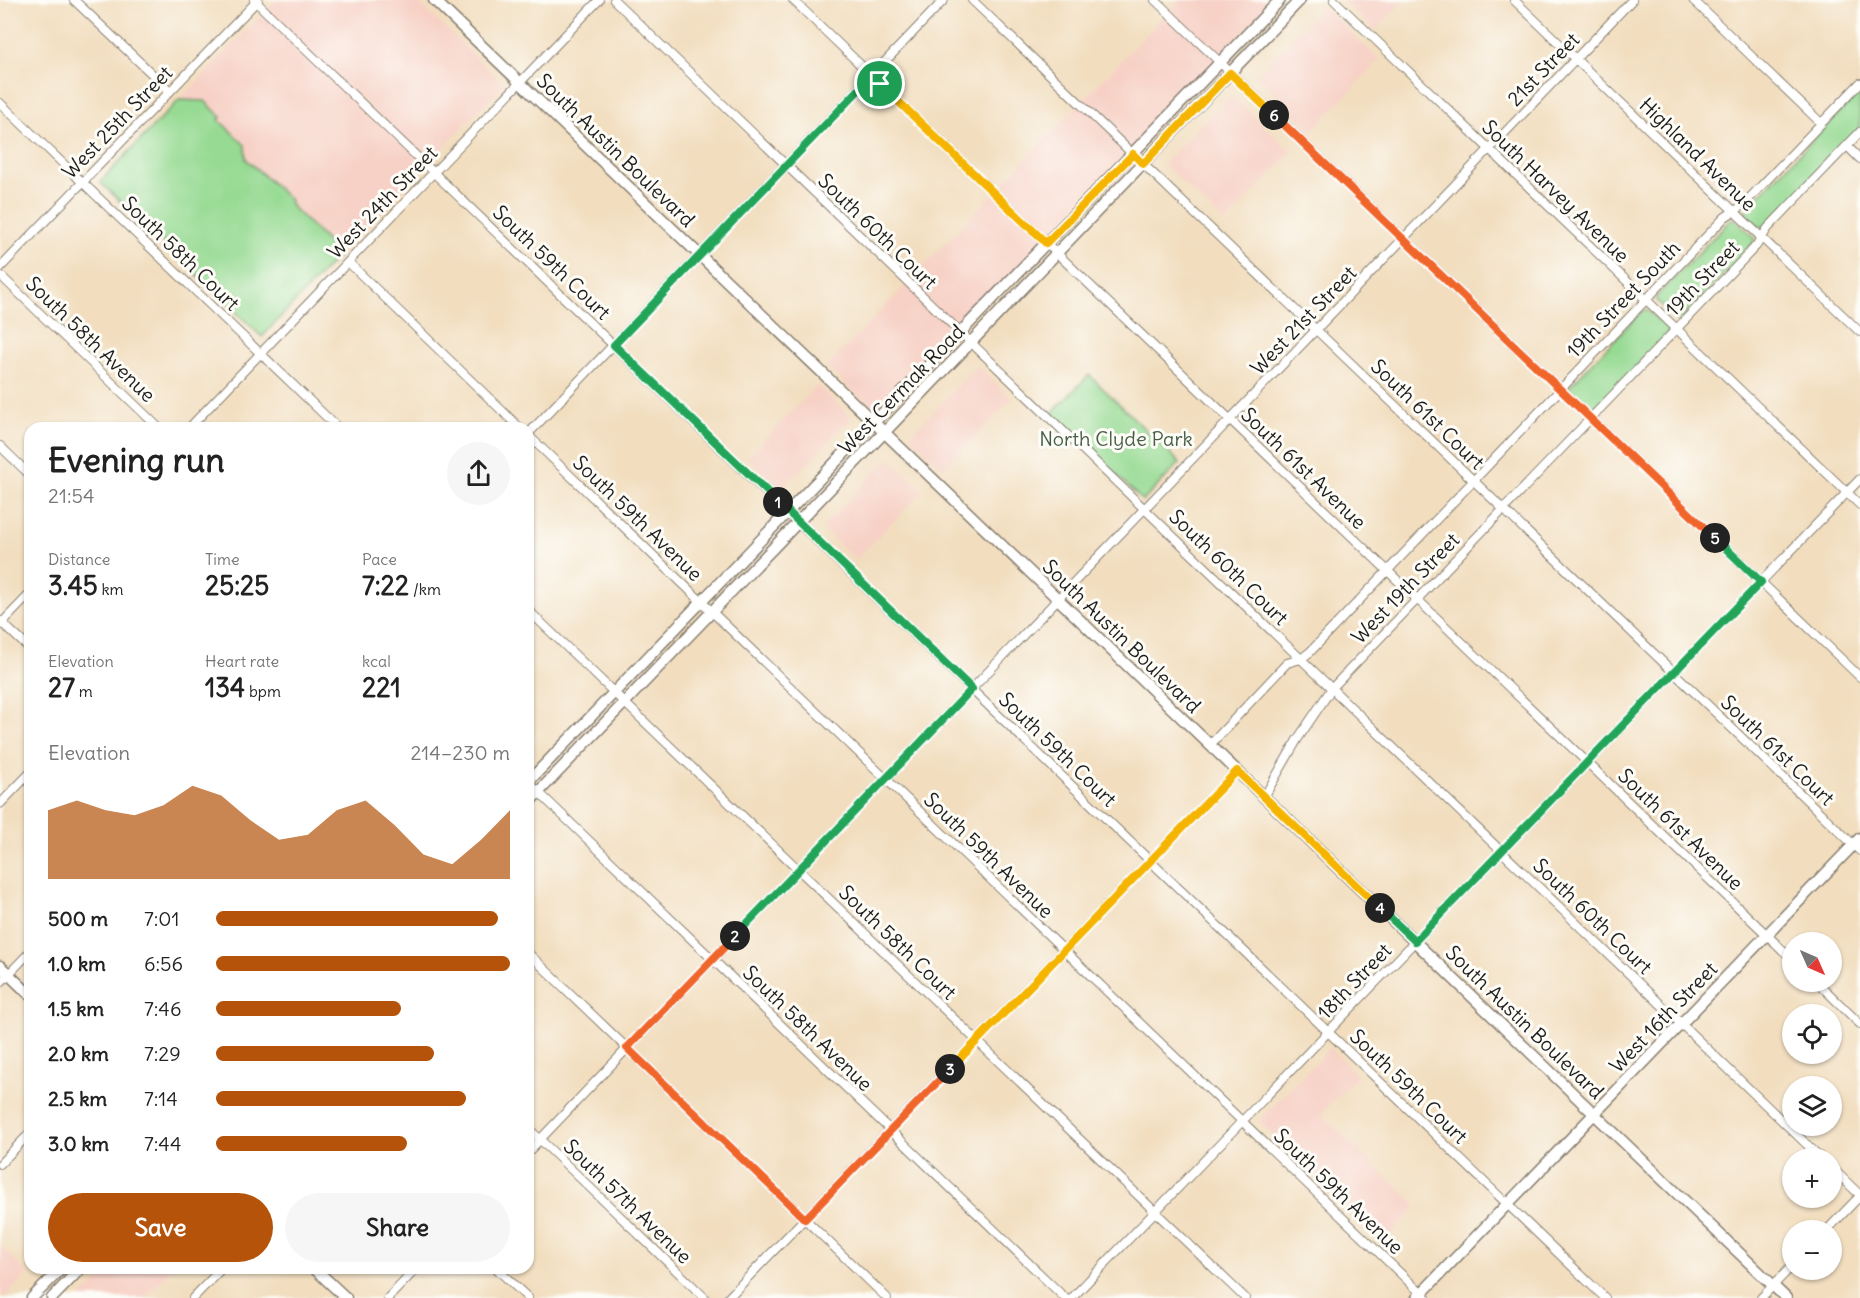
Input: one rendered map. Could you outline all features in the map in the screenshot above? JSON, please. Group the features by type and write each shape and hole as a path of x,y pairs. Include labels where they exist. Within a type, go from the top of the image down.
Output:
{"street":[{"path":"74,0 170,91"},
{"name":"South Austin Boulevard","path":"434,0 1786,1298"},
{"name":"West 24th Street","path":"195,422 599,0"},
{"name":"South 60th Court","path":"614,0 1811,1148"},
{"name":"South 61st Avenue","path":"793,0 1782,949"},
{"path":"534,429 945,0"},
{"name":"South 61st Court","path":"972,0 1503,509 1858,845"},
{"path":"1155,0 1860,677"},
{"name":"West Cermak Road","path":"534,776 1280,0"},
{"name":"West Cermak Road","path":"534,796 1300,0"},
{"name":"South Harvey Avenue","path":"1334,0 1860,505"},
{"name":"Highland Avenue","path":"1514,0 1860,332"},
{"name":"21st Street","path":"1403,238 1632,0"},
{"path":"1692,0 1821,123"},
{"name":"West 25th Street","path":"0,268 256,1"},
{"name":"South 59th Court","path":"256,1 1605,1298"},
{"name":"19th Street South","path":"1210,745 1287,663 1301,659 1388,571 1725,217 1742,206 1860,83"},
{"name":"South 58th Court","path":"0,103 332,422"},
{"name":"19th Street","path":"1591,418 1756,246 1768,228 1860,132"},
{"path":"1846,146 1860,159"},
{"name":"West 21st Street","path":"534,1146 1403,238"},
{"path":"348,262 514,422"},
{"name":"South 58th Avenue","path":"0,275 153,422"},
{"name":"West 19th Street","path":"1264,796 1296,740 1332,688 1591,418"},
{"name":"South 59th Avenue","path":"534,441 1422,1296"},
{"path":"0,446 24,469"},
{"name":"18th Street","path":"1072,1298 1860,479"},
{"path":"24,600 1,623 24,644"},
{"name":"South 58th Court","path":"534,616 1245,1298"},
{"path":"728,1298 1237,771"},
{"path":"0,804 24,779"},
{"name":"South 58th Avenue","path":"534,788 1065,1298"},
{"name":"West 16th Street","path":"1422,1296 1767,934 1858,845"},
{"path":"0,983 24,958"},
{"path":"534,959 887,1298"},
{"path":"0,966 24,989"},
{"path":"1827,992 1860,1024"},
{"name":"South 57th Avenue","path":"534,1134 705,1298"},
{"path":"0,1164 24,1139"},
{"path":"1836,1220 1860,1195 1842,1178"},
{"path":"32,1298 56,1274"},
{"path":"52,1298 75,1274"},
{"path":"193,1298 216,1274"},
{"path":"320,1274 346,1298"},
{"path":"388,1298 411,1274"},
{"path":"502,1274 528,1298"},
{"path":"1761,1298 1782,1277"}],"shaded area":[{"path":"276,0 416,0 504,84 262,337 100,182"},
{"path":"1179,0 1274,0 877,414 827,367"},
{"path":"1341,0 1405,0 1375,31"},
{"path":"1323,6 1380,60 1312,131 1256,76"},
{"path":"1231,94 1292,152 1225,223 1163,164"},
{"path":"977,366 1012,399 944,469 910,436"},
{"path":"817,385 850,416 850,419 781,490 748,457"},
{"path":"889,458 923,491 856,560 822,528"},
{"path":"1330,1048 1357,1075 1321,1114 1417,1206 1385,1241 1258,1121"},
{"path":"0,1247 24,1269 24,1274 27,1274 4,1298 0,1294"},
{"path":"104,1274 167,1274 144,1298 80,1298"}],"green space":[{"path":"1860,91 1860,128 1766,226 1760,227 1746,215 1745,210"},
{"path":"179,100 205,101 221,117 219,120 245,145 246,159 289,199 291,206 340,254 262,337 100,182"},
{"path":"1731,219 1734,219 1754,237 1754,243 1677,321 1656,300 1656,297"},
{"path":"1647,310 1668,329 1668,334 1594,409 1590,410 1570,391 1570,386 1642,311"},
{"name":"North Clyde Park","path":"1089,375 1180,463 1143,501 1052,413"}],"route":[{"path":"1230,73 1761,582 1415,941 1237,771 805,1219 627,1048 972,689 614,345 872,76 880,84 1046,243 1133,154 1143,164 1230,73"}]}
